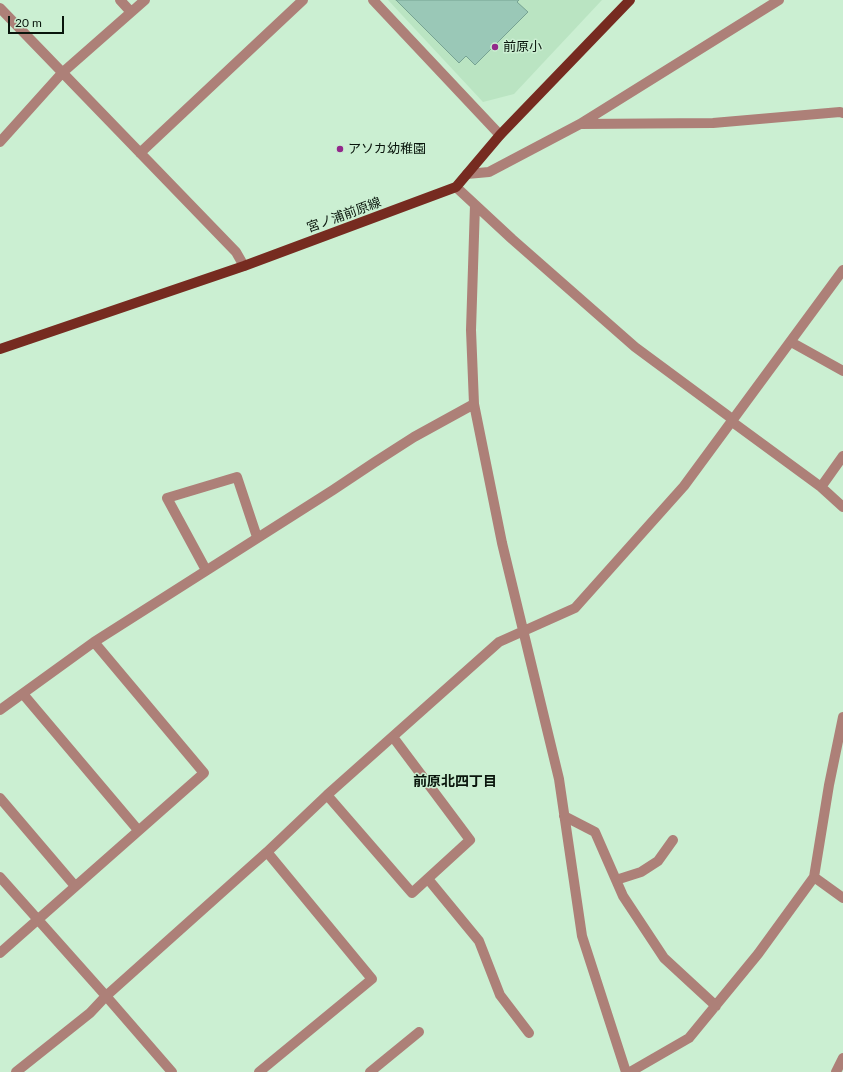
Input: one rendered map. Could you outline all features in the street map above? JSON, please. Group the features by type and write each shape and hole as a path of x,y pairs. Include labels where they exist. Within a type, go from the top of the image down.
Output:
{"main road":[{"name":"宮ノ浦前原線","path":"0,348 244,266 456,187 500,135 630,0"}],"street":[{"path":"120,0 131,12"},
{"path":"0,142 62,73 145,0"},
{"path":"140,153 303,0"},
{"path":"373,0 500,135"},
{"path":"467,174 489,172 580,124 779,0"},
{"path":"0,8 236,252 244,266"},
{"path":"580,124 713,123 840,112 843,113"},
{"path":"456,187 635,347 732,418 731,421 821,487 843,507"},
{"path":"475,205 471,330 474,404 502,543 559,780 582,936 626,1072"},
{"path":"16,1072 90,1013 106,996 327,795 499,642 575,608 684,486 843,270"},
{"path":"791,342 843,370"},
{"path":"0,710 94,642 414,437 474,404"},
{"path":"821,487 843,456"},
{"path":"206,570 167,498 237,477 257,538"},
{"path":"0,953 204,773 94,642"},
{"path":"23,694 138,830"},
{"path":"630,1072 689,1038 758,954 814,877 829,785 843,716"},
{"path":"327,795 412,893 428,879 470,840 393,737"},
{"path":"0,798 76,886"},
{"path":"564,816 595,832 623,896 664,958 716,1006"},
{"path":"616,880 641,872 658,861 673,840"},
{"path":"259,1072 372,979 266,852"},
{"path":"0,877 172,1072"},
{"path":"814,877 843,898"},
{"path":"428,879 479,941 500,995 529,1034"},
{"path":"370,1072 419,1032"},
{"path":"836,1072 843,1058"}],"shaded area":[{"name":"前原小","path":"388,0 602,0 514,94 483,102"}],"building":[{"path":"396,0 519,0 517,2 528,12 475,65 466,56 459,63"}],"place":[{"name":"前原小","path":"495,47"},
{"name":"アソカ幼稚園","path":"340,149"}],"district":[{"name":"前原北四丁目","path":"455,781"}]}
